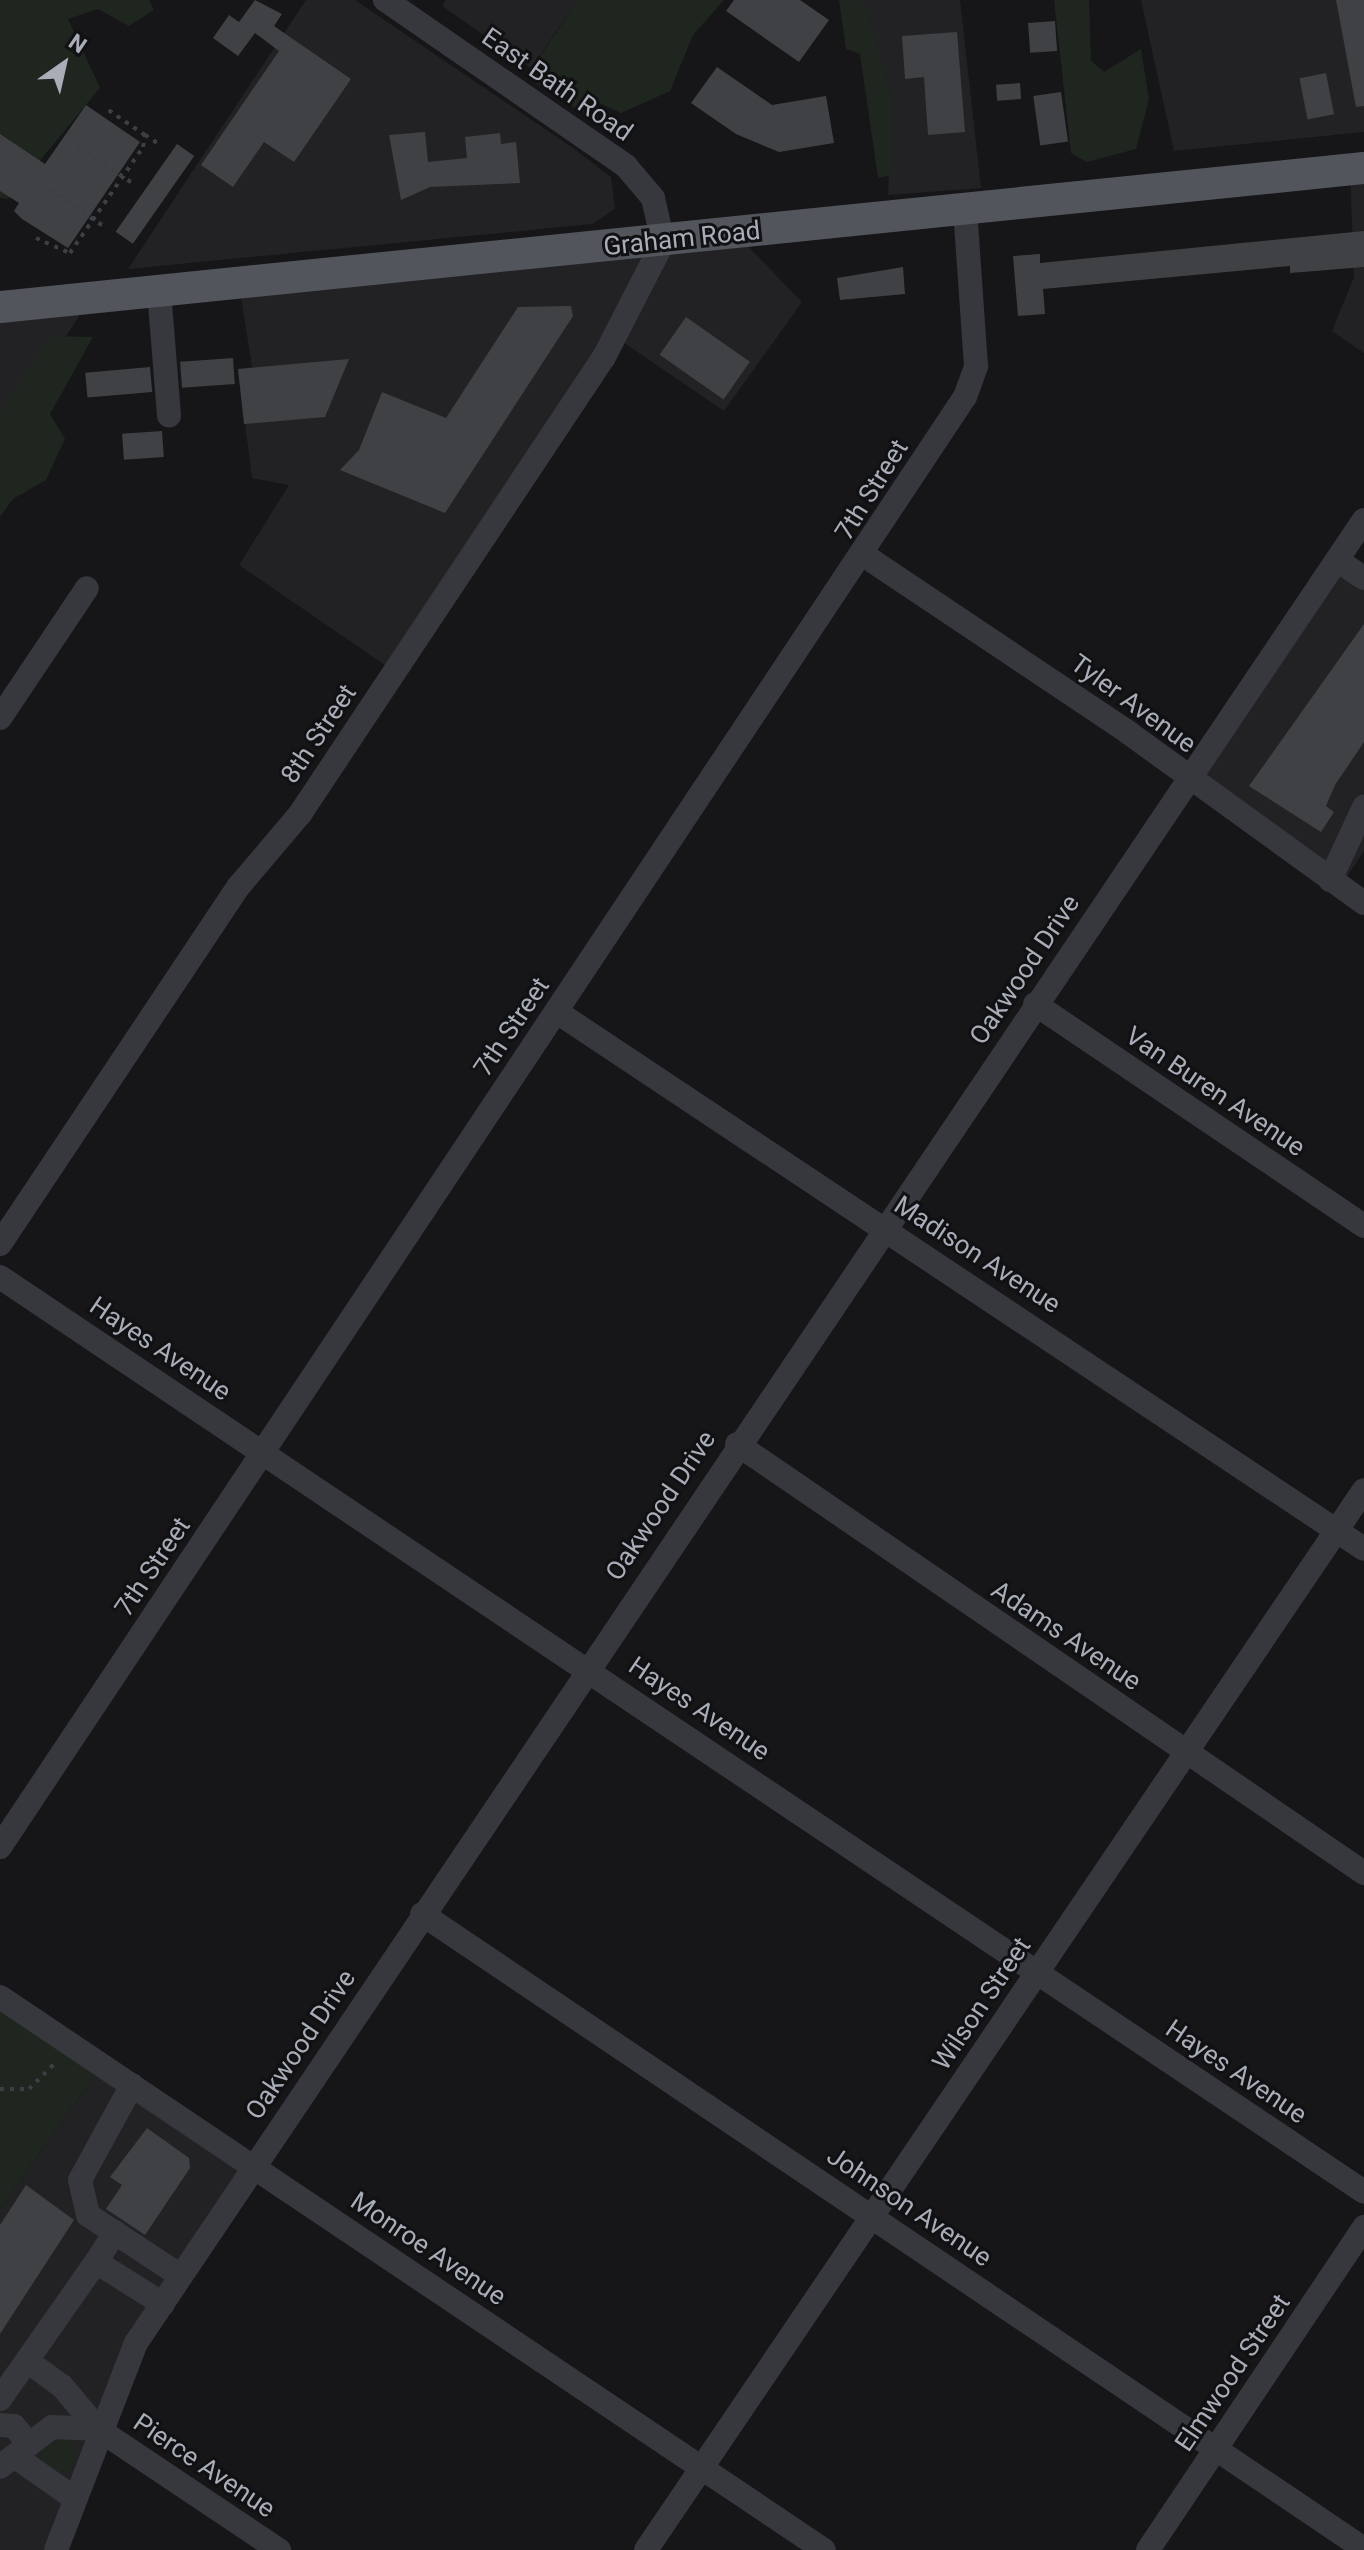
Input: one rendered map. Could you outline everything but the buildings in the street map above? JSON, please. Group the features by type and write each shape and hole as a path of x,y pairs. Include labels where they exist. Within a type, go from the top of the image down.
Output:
{"main road":[{"name":"Graham Road","path":"0,307 663,242 1364,168"}],"street":[{"name":"East Bath Road","path":"385,0 626,166 653,198 663,242"},
{"name":"7th Street","path":"0,1847 865,556 972,383 965,209"},
{"name":"8th Street","path":"0,1244 239,886 300,814 604,357 663,242"},
{"path":"159,291 169,416"},
{"name":"Oakwood Drive","path":"56,2550 98,2429 163,2304 181,2276 737,1444 1364,520"},
{"name":"Tyler Avenue","path":"865,556 1364,903"},
{"path":"1337,560 1364,578"},
{"path":"0,718 87,588"},
{"path":"1330,880 1364,807"},
{"name":"Van Buren Avenue","path":"1035,1004 1364,1226"},
{"name":"Madison Avenue","path":"557,1012 827,1197 886,1226 1364,1549"},
{"name":"Hayes Avenue","path":"0,1277 264,1451 1364,2192"},
{"name":"Adams Avenue","path":"737,1444 1364,1873"},
{"name":"Wilson Street","path":"646,2550 1364,1490"},
{"name":"Johnson Avenue","path":"422,1914 1216,2446 1364,2549"},
{"name":"Monroe Avenue","path":"0,1997 824,2550"},
{"path":"132,2085 80,2180 88,2215 181,2276"},
{"name":"Elmwood Street","path":"1148,2550 1364,2227"},
{"path":"0,2399 30,2363 115,2232"},
{"path":"96,2262 163,2304"},
{"path":"30,2363 62,2386 98,2429"},
{"path":"0,2425 14,2426 14,2456"},
{"path":"14,2456 52,2427 98,2429"},
{"name":"Pierce Avenue","path":"98,2429 279,2550"},
{"path":"14,2456 74,2498"}],"path":[{"path":"104,107 159,144"},
{"path":"36,238 70,253 122,177 145,135"},
{"path":"78,146 132,183"},
{"path":"49,189 103,226"},
{"path":"0,2089 29,2089 71,2044"}],"shaded area":[{"path":"0,0 149,0 154,10 129,26 98,9 68,19 100,88 8,199 0,198"},
{"path":"306,0 355,0 611,177 615,209 592,224 128,269"},
{"path":"446,0 578,0 531,68 442,6"},
{"path":"578,0 724,0 693,35 670,91 621,113 591,99 583,113 526,77"},
{"path":"839,0 861,0 866,9 892,97 892,175 878,178 860,54 846,49"},
{"path":"861,0 960,0 981,188 888,195 892,97"},
{"path":"1054,0 1089,0 1091,61 1104,72 1141,49 1149,99 1136,149 1087,162 1071,153"},
{"path":"1141,0 1364,0 1364,132 1174,151"},
{"path":"1364,168 1364,353 1332,331 1354,277 1350,169"},
{"path":"736,234 802,302 724,411 617,338 395,672 239,565 289,485 252,478 238,369 252,367 239,283"},
{"path":"91,298 0,437 0,307"},
{"path":"52,336 93,337 50,414 65,439 46,480 13,499 0,517 0,414"},
{"path":"1337,560 1364,578 1364,851 1340,887 1189,779"},
{"path":"0,1997 102,2065 0,2209"},
{"path":"102,2065 254,2166 136,2343 56,2550 0,2550 0,2209"},
{"path":"59,2437 72,2442 77,2455 72,2468 59,2473 46,2468 41,2455 46,2442"}]}
